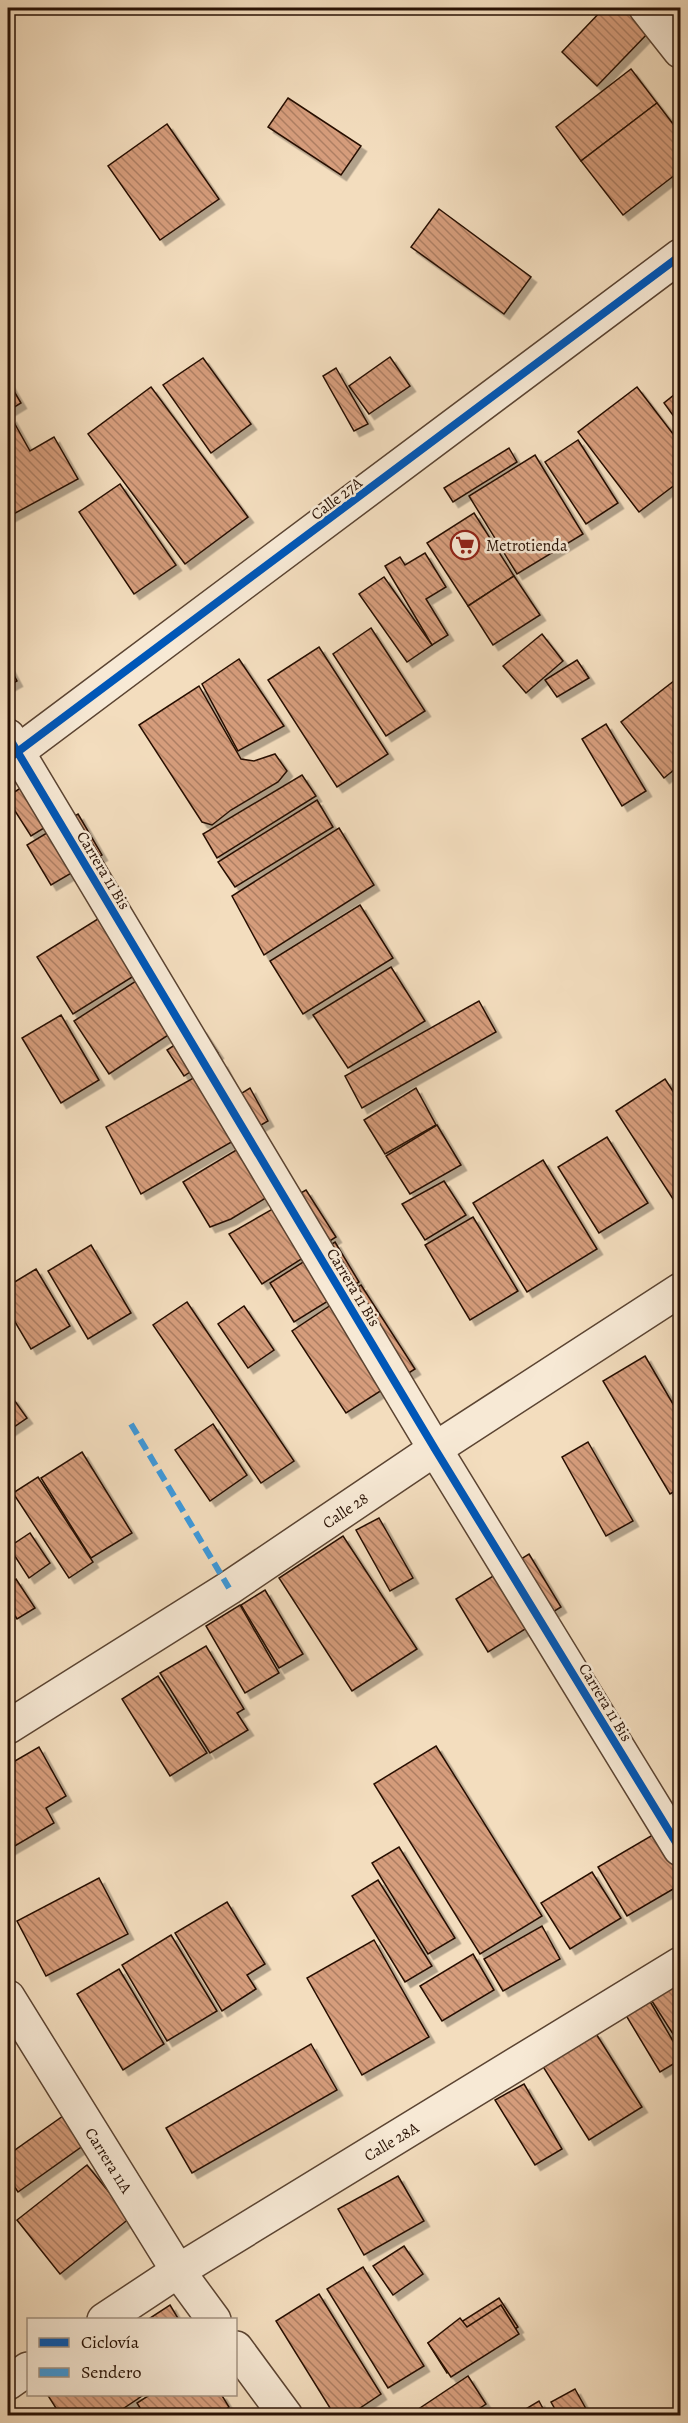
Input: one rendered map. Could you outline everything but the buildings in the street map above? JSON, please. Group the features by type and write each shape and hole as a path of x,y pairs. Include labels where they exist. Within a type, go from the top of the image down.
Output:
{"street":[{"path":"646,8 681,51"},
{"name":"Calle 27A","path":"11,750 681,256"},
{"name":"Carrera 11 Bis","path":"11,750 681,1850"},
{"name":"Calle 28","path":"8,1727 230,1588 435,1449 681,1290"},
{"name":"Calle 28A","path":"106,2318 178,2271 681,1964"},
{"name":"Carrera 11A","path":"8,1998 178,2271 213,2318"},
{"path":"237,2349 286,2415"},
{"path":"8,2383 27,2370"}],"marked path":[{"path":"131,1424 229,1588"}],"cycle path":[{"path":"8,759 680,256"},
{"path":"8,736 435,1449 680,1849"}],"place":[{"name":"Metrotienda","path":"465,545"}]}
